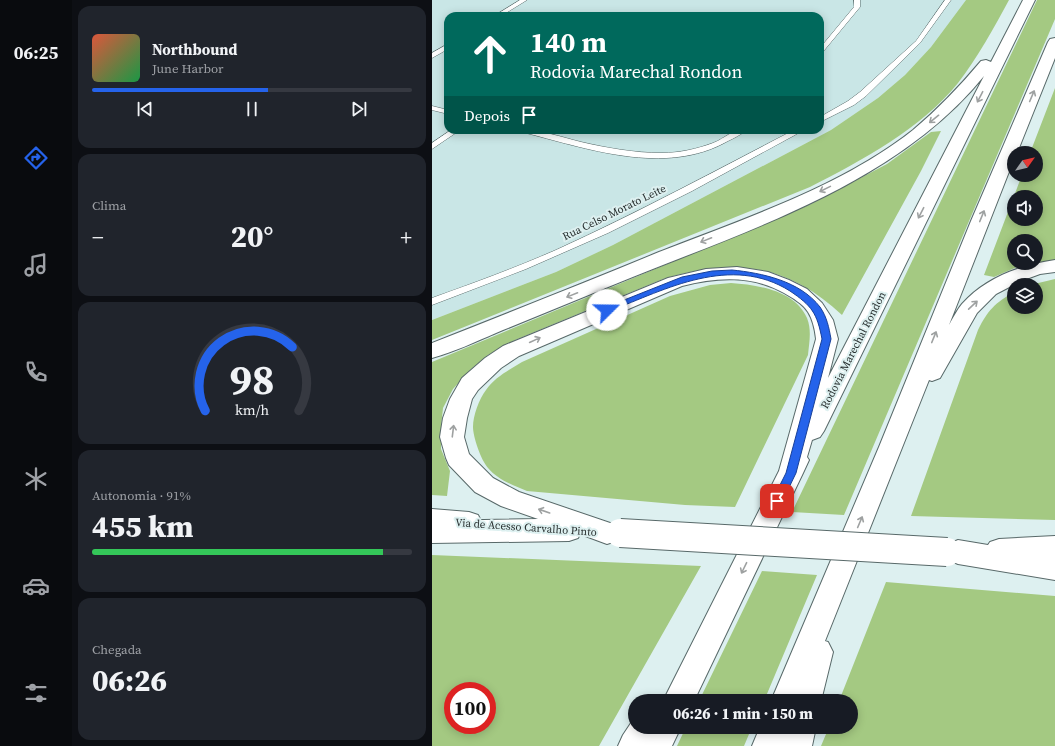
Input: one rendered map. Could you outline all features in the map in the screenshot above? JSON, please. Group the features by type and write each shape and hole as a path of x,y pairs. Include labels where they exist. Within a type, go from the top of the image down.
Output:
{"main road":[{"name":"Rodovia Marechal Rondon","path":"682,694 1029,0"},
{"path":"432,352 759,219 860,171 887,155 945,110 965,90 1015,27"},
{"path":"789,694 891,448 983,214 1055,42"},
{"path":"891,448 969,309 989,290 1014,277 1036,269 1055,266"},
{"path":"791,473 827,339 823,322 817,309 803,296 788,286 752,274 732,272 712,273 675,282 539,338 512,351 492,363 470,384 461,399 455,418 452,437 458,458 484,485 510,499 613,533 952,552 1055,568"},
{"name":"Via de Acesso Carvalho Pinto","path":"432,520 613,533"},
{"path":"432,532 569,530"},
{"path":"952,552 1055,547"},
{"path":"808,694 836,581"},
{"path":"669,694 723,612"},
{"path":"634,746 642,734"},
{"path":"655,746 661,734"},
{"path":"768,746 773,734"},
{"path":"796,746 799,734"}],"lane":[{"path":"504,12 524,0"},
{"path":"824,47 857,7 857,0"},
{"path":"824,118 850,103 874,84 918,42 948,0"},
{"path":"432,56 444,48"},
{"path":"432,108 444,111"},
{"path":"432,147 450,134"},
{"path":"542,134 616,151 661,156 683,155 732,138 737,134"},
{"name":"Rua Celso Morato Leite","path":"432,302 517,270 583,241 792,134"}],"shaded area":[{"path":"432,0 966,0 931,47 905,75 878,98 824,134 824,12 444,12 444,134 823,134 613,245 556,272 432,320"}],"green space":[{"path":"966,0 1009,0 972,63 958,83 943,100 908,129 869,155 810,187 432,340 432,320 556,272 613,245 831,130 878,98 905,75 931,47"},
{"path":"1037,0 1055,0 1055,19 844,515 792,512"},
{"path":"1055,88 1055,260 1043,262 1043,234 1007,234 1007,270 1010,270 994,277 984,275 1007,214 1007,226 1043,226 1043,190 1016,190 1019,182 1043,182 1043,146 1033,146"},
{"path":"941,131 921,171 842,315 821,298 801,285 780,275 736,267 713,268 689,272 663,279 515,340 488,355 470,370 453,389 443,408 441,427 441,449 450,471 447,496 432,495 432,362 811,204 887,164 931,132"},
{"path":"1055,279 1055,520 911,516 978,330 985,317 997,304 1007,297 1007,314 1043,314 1043,282"},
{"path":"731,283 753,285 785,295 794,301 801,309 809,323 810,332 808,355 735,507 685,505 527,491 501,479 488,468 480,454 476,442 473,431 473,423 475,413 483,394 490,385 507,371 522,362 670,296 710,285"},
{"path":"432,555 701,566 599,746 432,746"},
{"path":"762,571 817,575 767,694 702,694"},
{"path":"886,582 1055,596 1055,746 821,746 826,734 858,734 858,694 842,694"},
{"path":"683,734 749,734 744,746 677,746"}],"route":[{"path":"607,310 685,278 712,273 732,272 752,274 788,286 803,296 817,309 823,322 827,339 791,473 777,501"}]}
